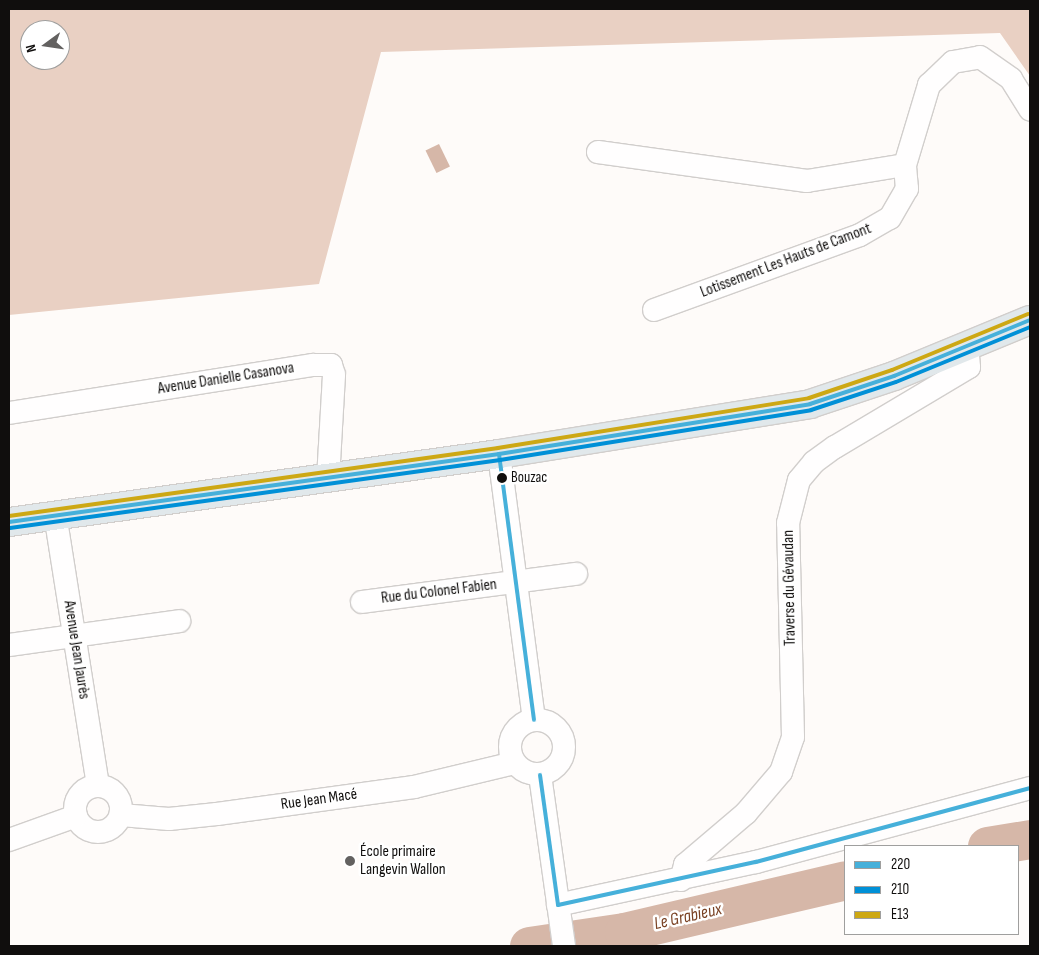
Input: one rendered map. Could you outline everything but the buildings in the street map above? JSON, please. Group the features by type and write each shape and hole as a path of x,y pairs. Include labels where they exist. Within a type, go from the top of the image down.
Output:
{"main road":[{"path":"9,522 55,514 499,454 810,404 855,391 1030,320"}],"street":[{"name":"Lotissement Les Hauts de Camont","path":"654,310 860,235 890,218 907,189 905,165 929,85 953,62 980,57 1011,79 1030,109"},
{"path":"598,152 807,181 905,165"},
{"name":"Traverse du Gévaudan","path":"681,880 685,865 746,813 781,772 793,737 788,523 799,480 814,462 835,447 969,367 967,346"},
{"name":"Avenue Danielle Casanova","path":"9,413 314,365 331,365 334,375 328,478"},
{"path":"499,454 534,720"},
{"name":"Avenue Jean Jaurès","path":"55,514 98,786"},
{"name":"Rue du Colonel Fabien","path":"362,602 576,574"},
{"path":"9,646 179,621"},
{"path":"534,720 551,724 562,736 565,744 561,761 548,773 540,775 525,772 514,763 510,745 512,736 517,728 534,720"},
{"name":"Rue Jean Macé","path":"121,815 169,820 235,812 414,787 514,763"},
{"path":"540,775 564,946"},
{"path":"98,786 116,794 121,815 110,829 91,839 76,816 77,799 82,792 98,786"},
{"path":"559,911 1030,788"},
{"path":"9,840 76,816"}],"shaded area":[{"path":"9,9 1030,9 1030,76 1000,33 381,52 319,284 9,315"},
{"path":"439,144 450,166 436,173 426,151"}],"waterway":[{"name":"Le Grabieux","path":"993,845 1030,839"},
{"name":"Le Grabieux","path":"529,946 624,932 844,880"}],"transit line":[{"name":"E13","path":"9,516 498,448 809,398 892,370 1028,314"},
{"name":"220","path":"9,522 499,454 810,404 894,376 1030,320"},
{"name":"210","path":"10,528 500,460 811,410 896,382 1030,327"},
{"name":"220","path":"499,454 534,720"},
{"name":"220","path":"540,775 558,905"},
{"name":"220","path":"558,905 756,862 1030,788"}],"place":[{"name":"Bouzac","path":"502,478"},
{"name":"École primaire Langevin Wallon","path":"350,861"}]}
